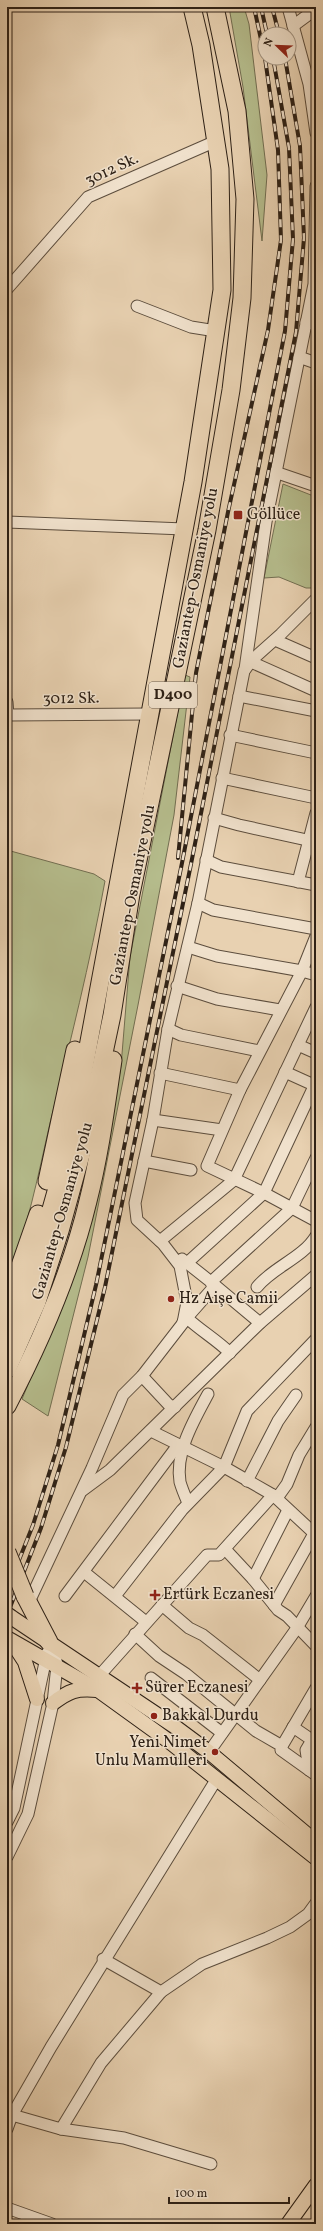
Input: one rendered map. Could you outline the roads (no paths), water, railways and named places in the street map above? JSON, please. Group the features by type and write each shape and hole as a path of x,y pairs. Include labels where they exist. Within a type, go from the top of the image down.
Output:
{"highway":[{"name":"Gaziantep-Osmaniye yolu","path":"7,1340 24,1298 46,1232 72,1133 148,714 184,529 222,290 220,169 201,45 192,7"},
{"name":"Gaziantep-Osmaniye yolu","path":"7,1370 36,1302 60,1231 88,1133 112,1015 131,894 207,530 231,390 242,298 245,199 236,111 215,7"},
{"path":"7,1406 27,1368 64,1280 88,1201 102,1136 116,1041 131,894"},
{"path":"7,1303 33,1232 52,1161 76,1048 106,947"},
{"path":"7,1552 27,1599 49,1642"}],"main road":[{"path":"9,1615 49,1642 216,1780 316,1858"},
{"path":"9,1639 51,1662 98,1683 174,1726 209,1752 316,1842"},
{"path":"9,1639 25,1662 37,1699"},
{"path":"53,1703 67,1693 98,1683"},
{"path":"288,2224 316,2185"}],"street":[{"path":"288,7 293,26 316,8"},
{"path":"297,40 309,84 316,133"},
{"name":"3012 Sk.","path":"7,288 88,197 216,141"},
{"path":"260,1323 161,1242 137,1220 135,1212 153,1120 168,1029 177,986 198,903 230,735 239,696 248,667 276,472 299,357 311,323 315,290 316,186"},
{"path":"137,306 190,327 216,331"},
{"path":"299,357 316,363"},
{"path":"276,472 316,486"},
{"path":"7,522 184,529"},
{"path":"248,667 275,640 311,611 316,599"},
{"path":"275,640 316,658"},
{"path":"248,667 316,691"},
{"path":"239,696 316,711"},
{"name":"3012 Sk.","path":"7,702 8,716 148,714"},
{"path":"230,735 316,753"},
{"path":"222,778 316,798"},
{"path":"298,882 312,841 316,813"},
{"path":"214,818 312,841"},
{"path":"206,860 221,867 316,885"},
{"path":"198,903 213,910 316,929"},
{"path":"316,936 302,970 240,1090 207,1166 264,1193 316,1221"},
{"path":"188,947 217,956 302,970 316,975"},
{"path":"177,986 217,999 280,1010"},
{"path":"161,1242 234,1180 316,1007"},
{"path":"168,1029 181,1036 259,1051"},
{"path":"298,1045 316,1053"},
{"path":"187,1263 264,1193 316,1085 285,1072"},
{"path":"160,1073 240,1090"},
{"path":"153,1120 222,1130"},
{"path":"211,1282 292,1208 316,1158"},
{"path":"144,1160 191,1170"},
{"path":"256,1287 266,1276 307,1247 316,1236"},
{"path":"161,1242 180,1266 185,1284 187,1302 185,1320"},
{"path":"81,1492 110,1470 260,1323 316,1275"},
{"path":"27,1599 81,1492 123,1395 142,1376 185,1320 213,1288 211,1282"},
{"path":"185,1320 218,1342 230,1354"},
{"path":"115,1596 188,1503 224,1467 247,1412 316,1339"},
{"path":"142,1376 169,1404 175,1407"},
{"path":"65,1596 181,1446 208,1394"},
{"path":"247,1481 278,1421 296,1395"},
{"path":"98,1683 135,1634 207,1555 219,1555 287,1484 299,1455 316,1427"},
{"path":"151,1431 224,1467 275,1497 315,1533 274,1605"},
{"path":"181,1446 179,1470 180,1483 188,1503"},
{"path":"253,1579 288,1510"},
{"path":"225,1549 253,1579 274,1605 316,1646"},
{"path":"84,1572 146,1622"},
{"path":"209,1752 296,1628 316,1596"},
{"path":"162,1604 189,1628 203,1635 260,1680"},
{"path":"135,1634 159,1656 186,1674 235,1715 256,1731 282,1746"},
{"path":"7,1822 14,1808 37,1699 54,1651 49,1642"},
{"path":"7,1857 28,1814 53,1703 51,1662"},
{"path":"150,1678 222,1733"},
{"path":"312,1772 281,1750 316,1688"},
{"path":"293,1727 312,1740 306,1750 312,1772"},
{"path":"7,2130 12,2115 103,1959 216,1780"},
{"path":"61,2129 101,2064 161,1992 202,1964 267,1938 290,1927 308,1914 316,1903"},
{"path":"103,1959 161,1992"},
{"path":"12,2115 61,2129 124,2138 212,2164"},
{"path":"7,2208 52,2224"}],"railway":[{"path":"254,7 258,26"},
{"path":"261,7 265,26"},
{"path":"272,7 277,26"},
{"path":"178,858 196,673 228,512 268,330 281,240 278,150 266,66"},
{"path":"7,1590 33,1525 58,1445 96,1285 182,863 285,331 293,239 289,148 274,66"},
{"path":"7,1615 41,1528 66,1447 105,1287 191,864 296,332 304,238 300,146 286,66"}],"place":[{"name":"Göllüce","path":"238,515"},
{"name":"Hz Aişe Camii","path":"171,1299"},
{"name":"Ertürk Eczanesi","path":"155,1595"},
{"name":"Sürer Eczanesi","path":"137,1688"},
{"name":"Bakkal Durdu","path":"154,1716"},
{"name":"Yeni Nimet Unlu Mamulleri","path":"215,1752"}]}
